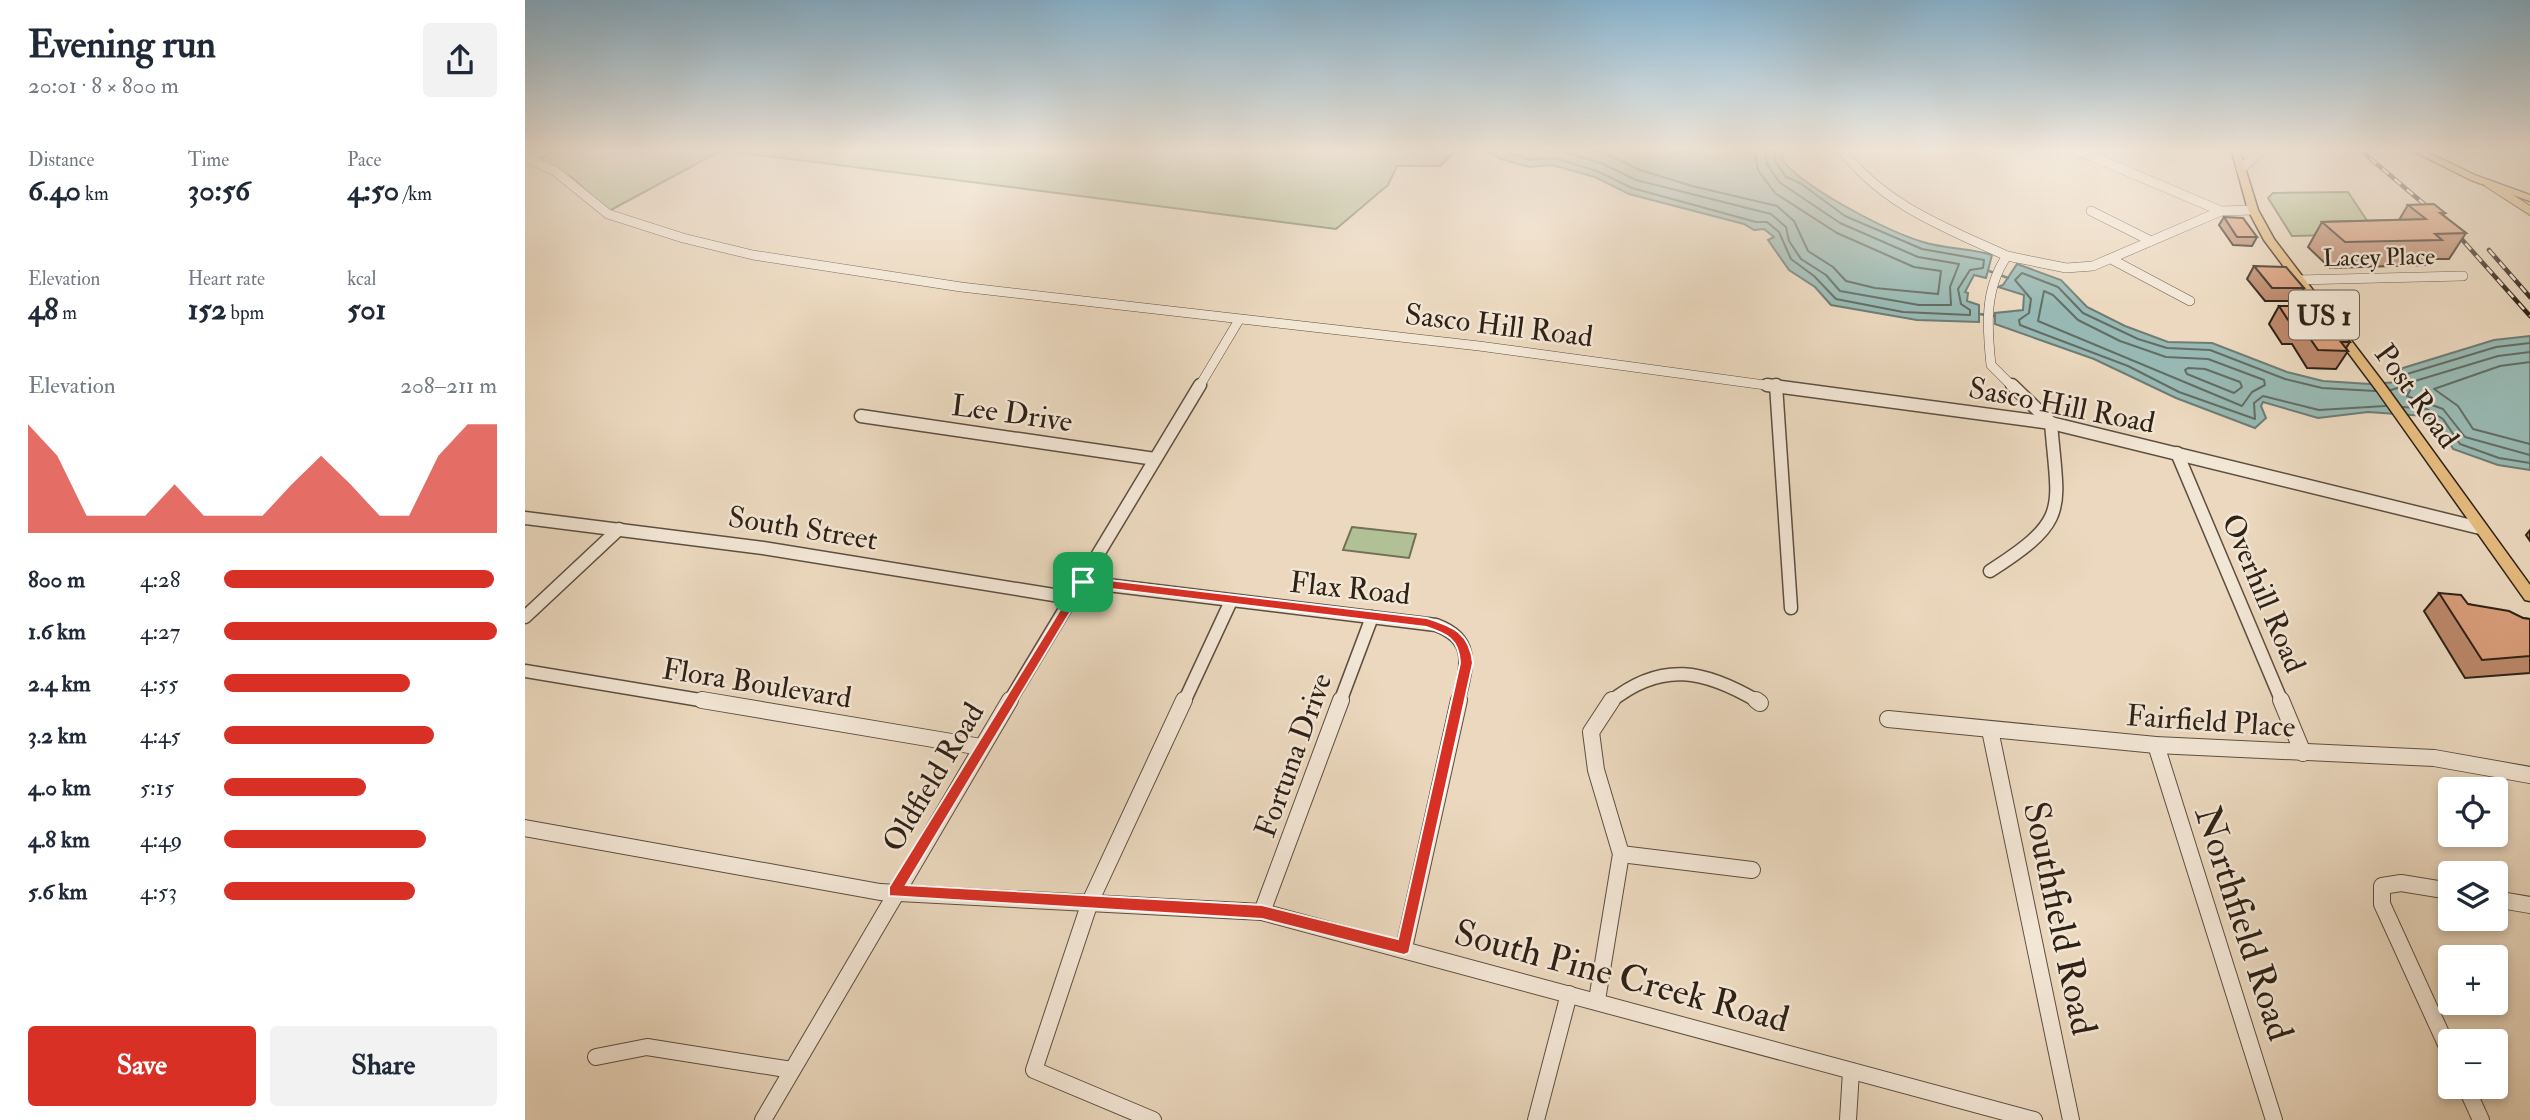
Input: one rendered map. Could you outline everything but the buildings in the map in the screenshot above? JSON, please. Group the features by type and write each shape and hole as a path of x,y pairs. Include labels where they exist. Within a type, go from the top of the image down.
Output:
{"highway":[{"path":"2514,200 2530,211"}],"main road":[{"name":"Post Road","path":"2250,200 2253,210 2297,280 2381,388 2530,596"}],"street":[{"name":"Sasco Hill Road","path":"592,200 608,214 716,247 881,277 1479,346 2051,423 2480,528"},
{"path":"1901,200 2007,256 2066,268 2093,266 2113,260 2221,211 2253,210"},
{"path":"2197,200 2221,211"},
{"path":"2091,211 2151,241"},
{"path":"1990,570 2009,559 2052,518 2057,504 2051,423 1991,365 1988,315 1993,280 1999,265 2007,256"},
{"path":"2113,260 2190,301"},
{"name":"Lacey Place","path":"2297,280 2463,276"},
{"name":"Oldfield Road","path":"764,1120 894,892 1239,320"},
{"path":"1776,384 1791,608"},
{"name":"Lee Drive","path":"861,416 1155,459"},
{"name":"Overhill Road","path":"2177,453 2303,753"},
{"name":"South Street","path":"525,519 763,548 1073,598"},
{"path":"525,617 619,529"},
{"name":"Flax Road","path":"1083,582 1438,625 1460,638 1466,649 1467,663 1404,948"},
{"path":"1153,1120 1034,1070 1090,902 1231,601"},
{"name":"Fortuna Drive","path":"1262,912 1372,617"},
{"name":"Flora Boulevard","path":"525,671 981,747"},
{"path":"1597,1000 1621,854 1596,770 1591,732 1609,703 1631,685 1660,674 1694,674 1730,685 1760,703"},
{"name":"Fairfield Place","path":"1888,719 2156,745 2434,758 2530,775"},
{"name":"Southfield Road","path":"1990,730 2071,1120"},
{"name":"Northfield Road","path":"2156,745 2274,1120"},
{"name":"South Pine Creek Road","path":"525,828 894,892 1262,912 1404,948 2034,1120"},
{"path":"1621,854 1752,870"},
{"path":"2438,889 2400,883 2382,886 2382,904 2439,1029"},
{"path":"2508,901 2530,905"},
{"path":"1536,1120 1569,994"},
{"path":"596,1057 647,1047 792,1070"},
{"path":"1848,1120 1851,1070"},
{"path":"2471,1099 2481,1120"}],"green space":[{"path":"597,200 629,200 609,211"},
{"path":"1113,200 1370,200 1336,229"},
{"path":"2269,200 2354,200 2376,234 2292,236"},
{"path":"1352,527 1416,534 1409,558 1343,550"}],"water":[{"path":"1653,200 1835,200 1888,228 1923,242 1992,255 1986,278 1974,275 1965,292 1968,293 1967,301 1979,305 1979,322 1917,320 1831,305 1815,287 1789,270 1768,240 1774,237 1764,229 1754,230 1744,224"},
{"path":"2017,264 2061,280 2087,307 2125,326 2168,342 2212,343 2287,372 2323,381 2370,384 2397,382 2397,373 2403,368 2494,340 2530,336 2530,470 2498,465 2453,449 2440,425 2425,416 2368,412 2318,418 2263,402 2261,406 2266,418 2255,428 2176,398 2094,359 1995,324 1995,313 2023,310 2024,295 1998,287 2003,285"}],"waterway":[{"path":"1989,271 2008,278"},
{"path":"1979,314 1995,316"}],"railway":[{"path":"2420,200 2450,226 2530,316"},
{"path":"2489,250 2530,297"}],"route":[{"path":"1083,582 1427,623 1450,630 1460,638 1466,649 1467,663 1404,948 1262,912 1172,905 894,892 1083,582"}]}
